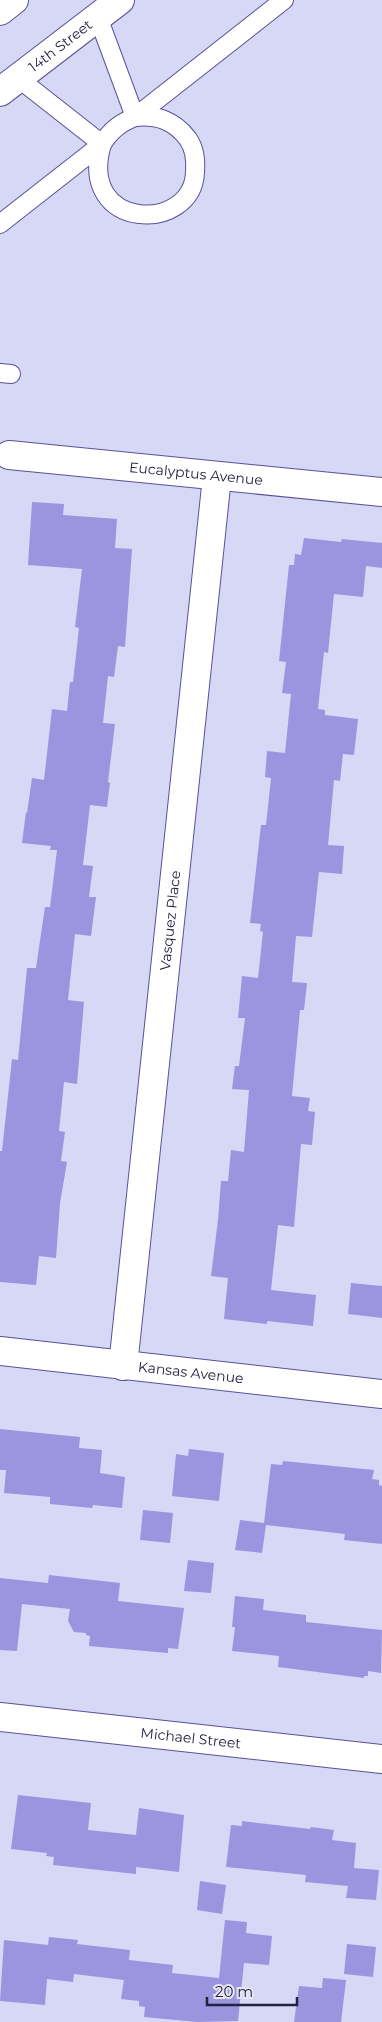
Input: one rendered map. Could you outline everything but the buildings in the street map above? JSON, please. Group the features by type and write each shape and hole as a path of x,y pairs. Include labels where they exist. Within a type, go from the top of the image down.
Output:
{"street":[{"path":"0,11 14,0"},
{"name":"14th Street","path":"9,85 120,0"},
{"name":"Eucalyptus Avenue","path":"9,455 382,492"},
{"name":"Vasquez Place","path":"123,1366 217,477"},
{"name":"Kansas Avenue","path":"0,1351 382,1394"},
{"name":"Michael Street","path":"0,1717 382,1759"}],"lane":[{"path":"0,224 102,144 116,127 135,117 284,0"},
{"path":"98,16 135,117"},
{"path":"9,85 102,144"},
{"path":"102,144 97,160 98,177 104,192 116,205 130,213 147,216 163,213 178,204 189,192 195,176 196,159 191,143 182,130 168,120 151,116 135,117"}]}
